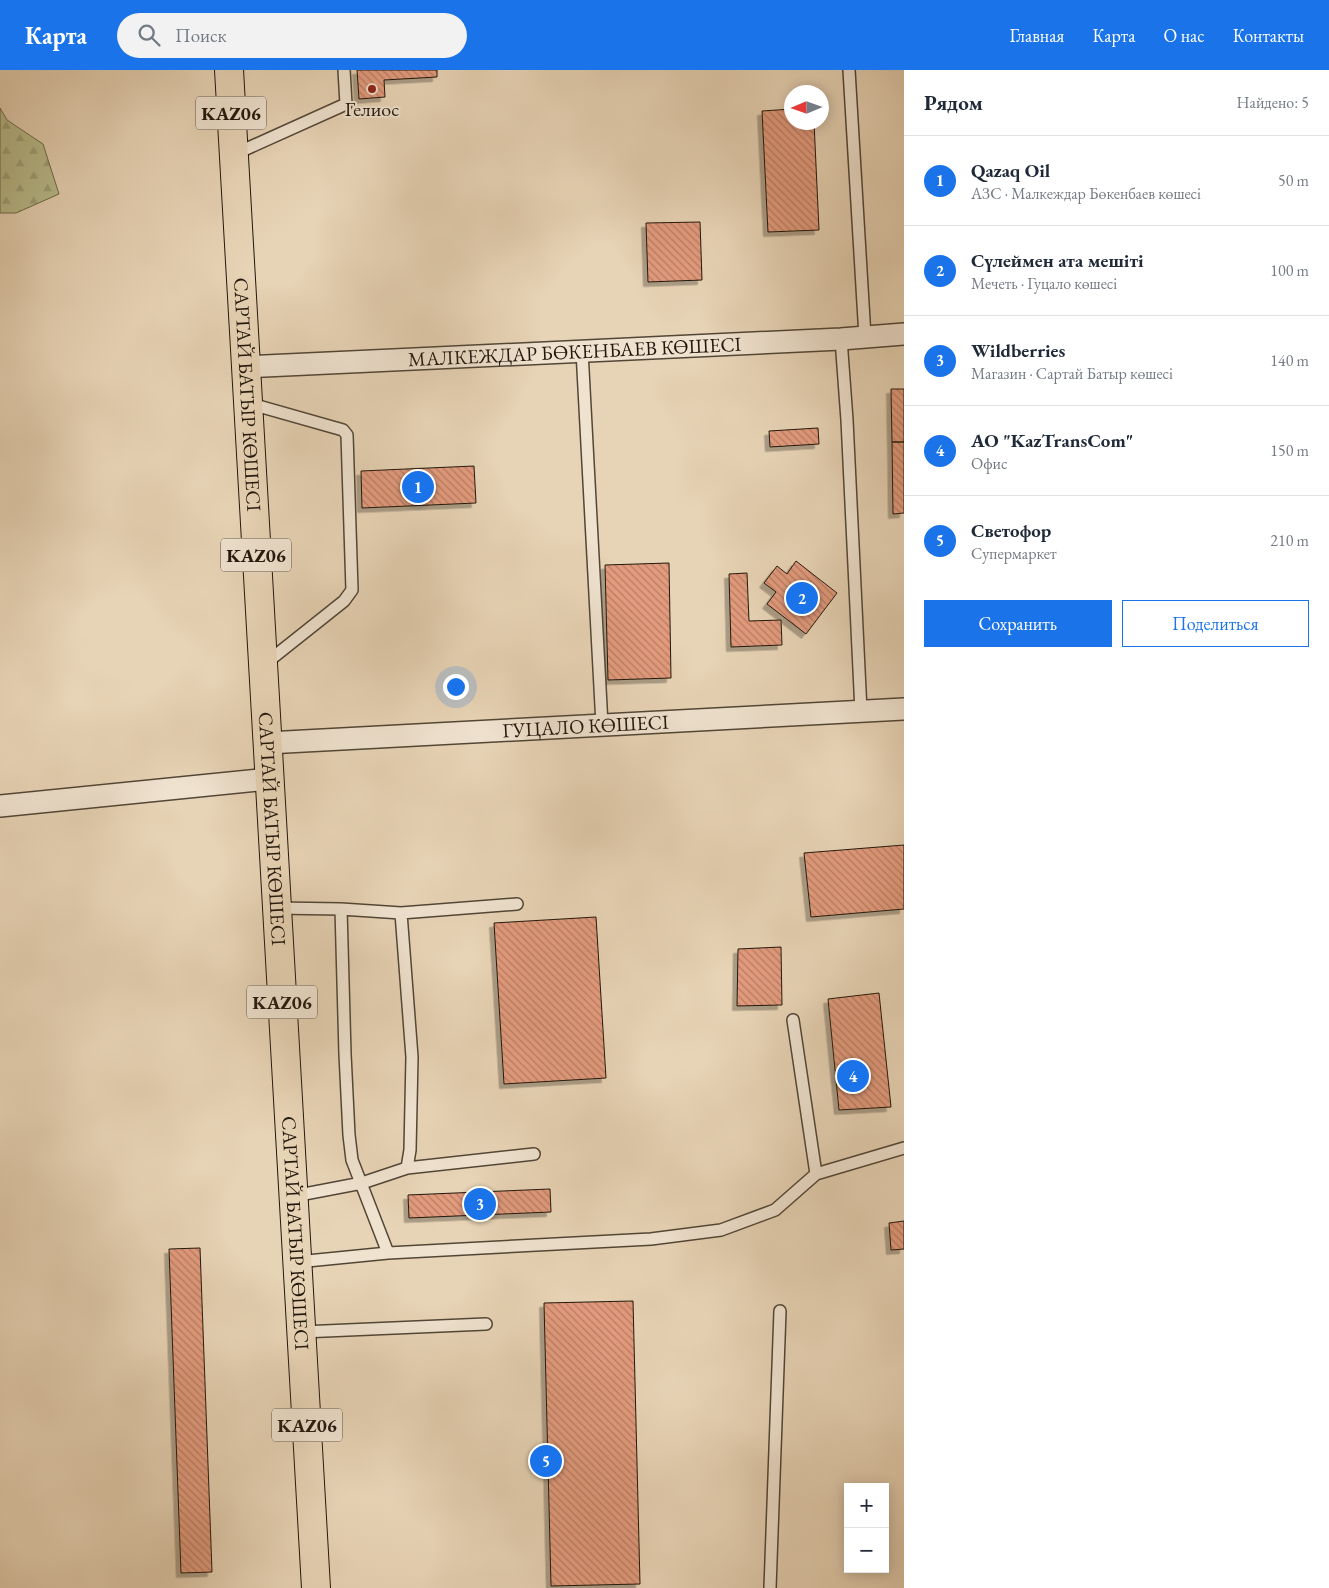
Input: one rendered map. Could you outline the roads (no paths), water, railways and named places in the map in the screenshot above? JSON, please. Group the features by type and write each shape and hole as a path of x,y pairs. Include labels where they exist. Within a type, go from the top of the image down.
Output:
{"highway":[{"name":"САРТАЙ БАТЫР КӨШЕСІ","path":"229,70 316,1588"}],"street":[{"name":"МАЛКЕЖДАР БӨКЕНБАЕВ КӨШЕСІ","path":"245,367 841,339 904,334"},
{"name":"ГУЦАЛО КӨШЕСІ","path":"267,743 904,709"},
{"path":"0,806 269,779"}],"lane":[{"path":"234,155 346,104 344,70"},
{"path":"850,70 865,337"},
{"path":"841,339 847,420 861,711"},
{"path":"582,351 602,725"},
{"path":"247,402 343,430 347,435 352,590 344,601 262,666"},
{"path":"276,908 341,909 401,913 517,904"},
{"path":"341,909 349,1135 352,1160 388,1253"},
{"path":"401,913 412,1057 410,1150 407,1168"},
{"path":"794,1020 816,1174"},
{"path":"298,1262 388,1253 651,1238 721,1230 775,1210 816,1174 904,1148"},
{"path":"294,1196 362,1183 407,1168 534,1154"},
{"path":"770,1588 780,1311"},
{"path":"302,1332 486,1324"}],"place":[{"name":"Гелиос","path":"372,89"},
{"name":"Qazaq Oil","path":"418,487"},
{"name":"Сүлеймен ата мешіті","path":"802,598"},
{"name":"АО \"KazTransCom\"","path":"853,1076"},
{"name":"Wildberries","path":"480,1204"},
{"name":"Светофор","path":"546,1461"}]}
